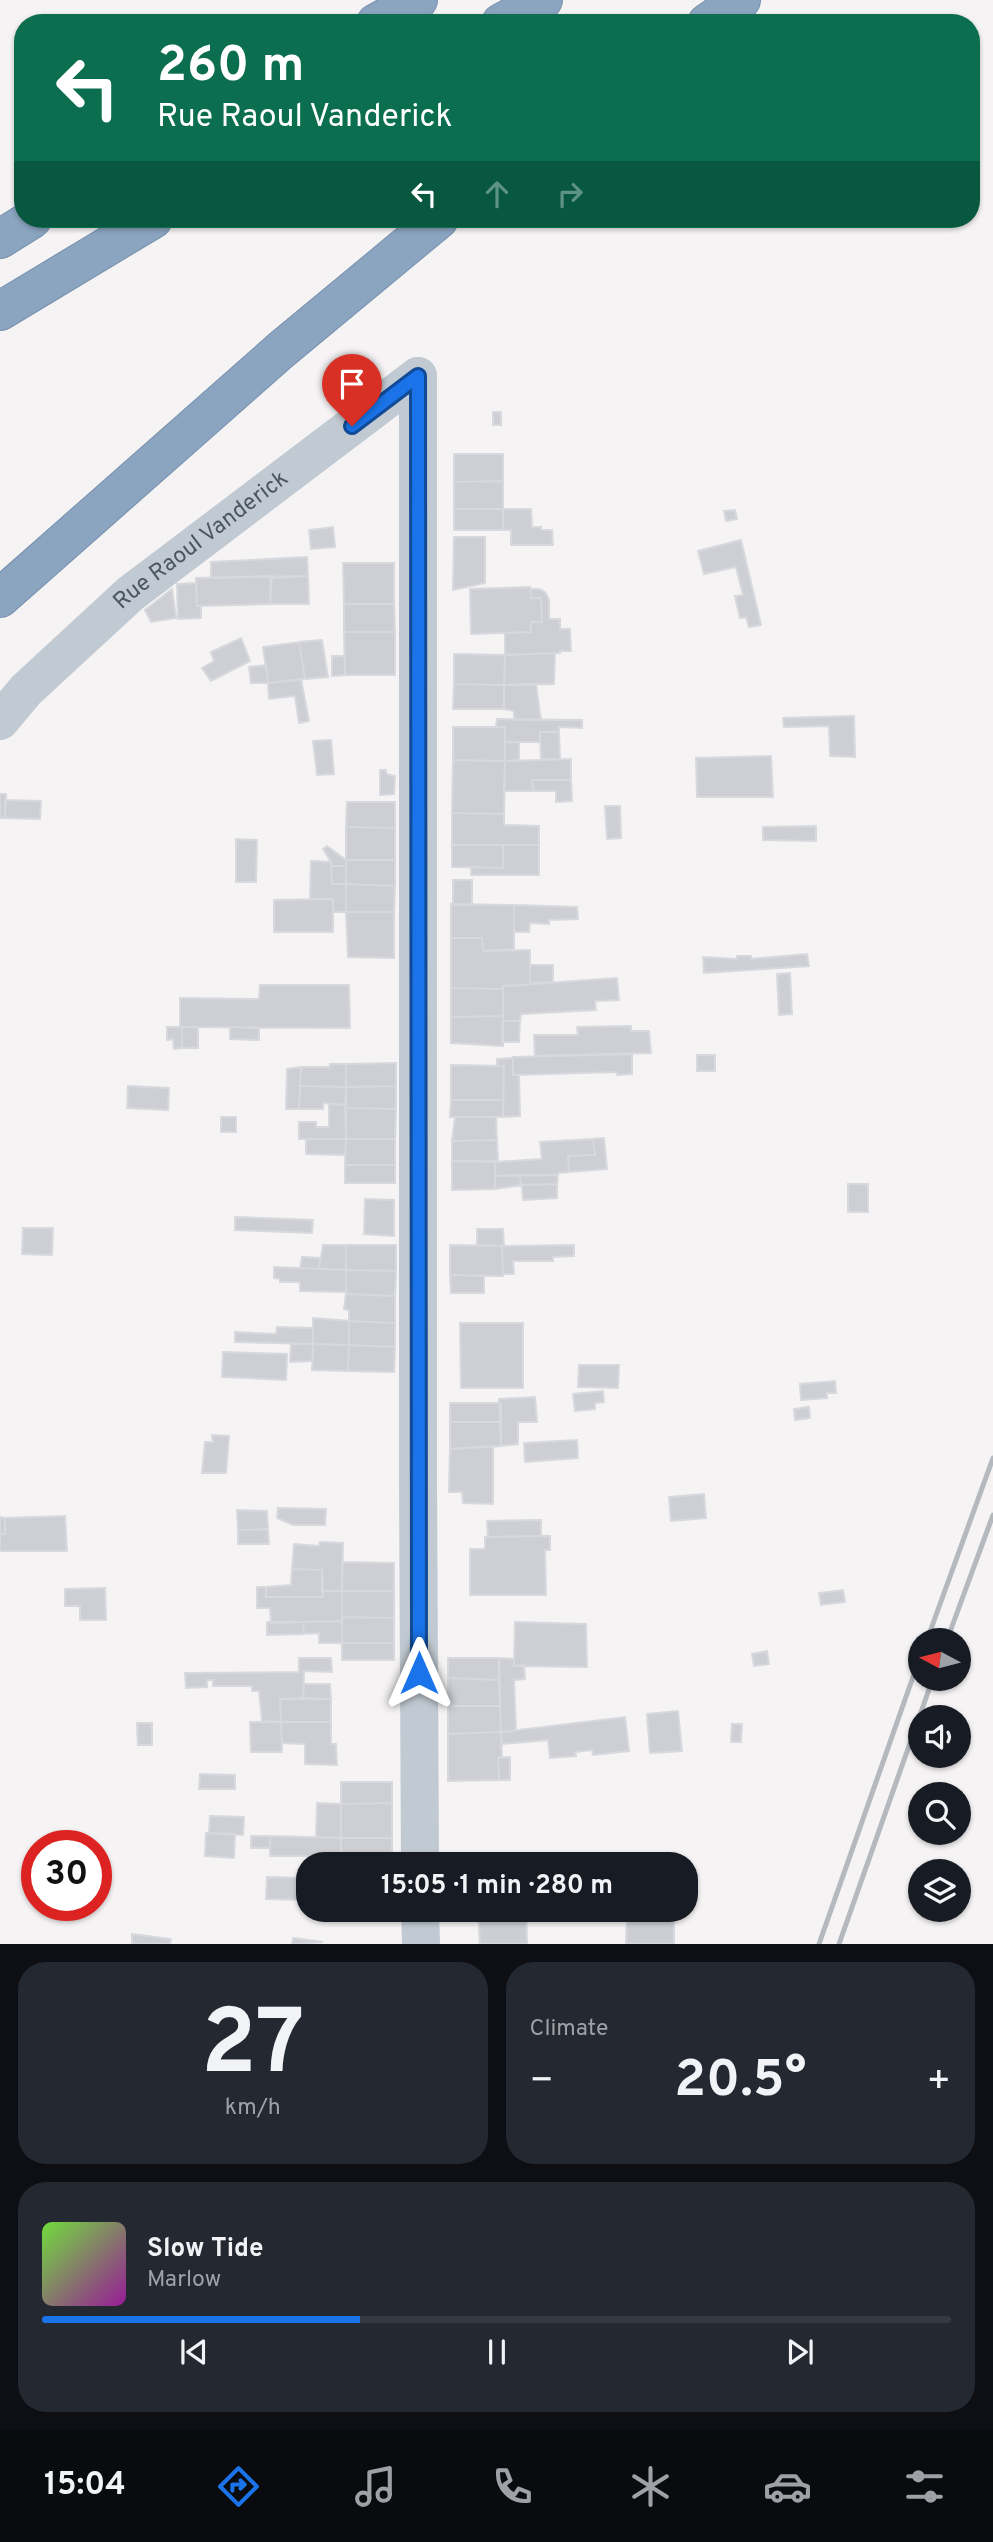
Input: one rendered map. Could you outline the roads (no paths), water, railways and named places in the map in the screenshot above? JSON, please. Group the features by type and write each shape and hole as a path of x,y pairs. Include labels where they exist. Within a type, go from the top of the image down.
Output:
{"highway":[{"path":"392,14 418,0"},
{"path":"517,14 543,0"},
{"path":"720,14 741,0"},
{"path":"0,239 18,228"},
{"path":"0,311 138,228"},
{"path":"0,598 281,350 428,228"}],"street":[{"name":"Rue Raoul Vanderick","path":"0,721 26,690 130,594 418,376 420,1852"},
{"path":"420,1922 421,1944"}],"railway":[{"path":"931,1628 993,1458"},
{"path":"951,1628 993,1515"},
{"path":"819,1944 908,1691"},
{"path":"839,1944 928,1691"}]}
